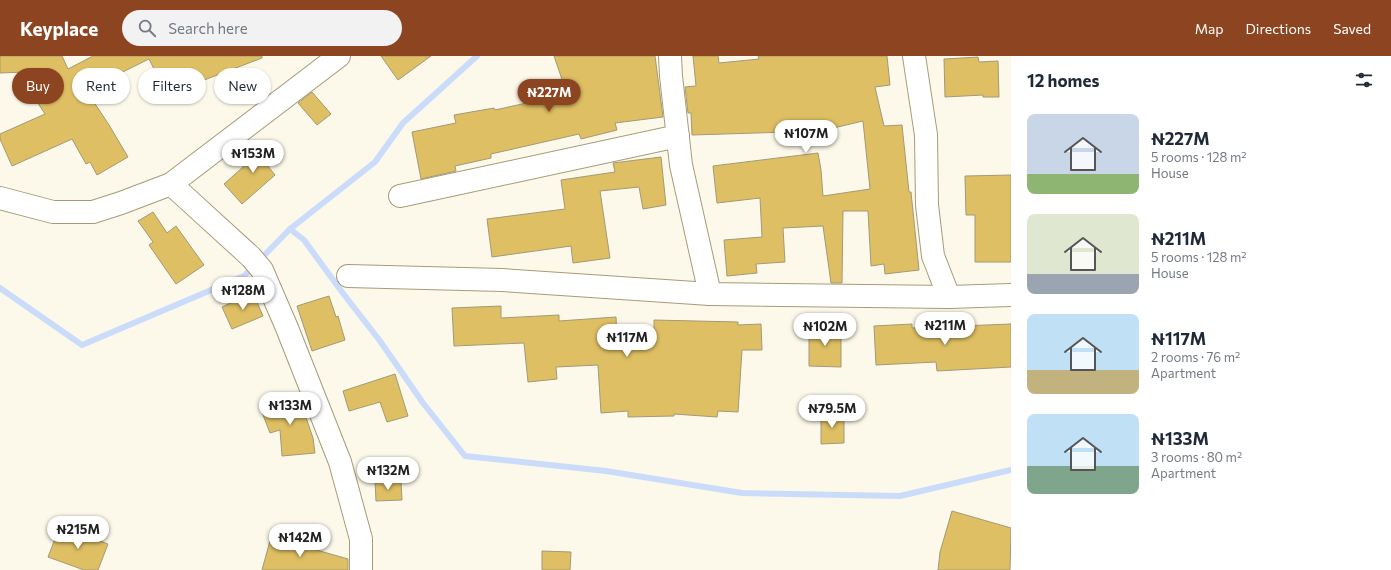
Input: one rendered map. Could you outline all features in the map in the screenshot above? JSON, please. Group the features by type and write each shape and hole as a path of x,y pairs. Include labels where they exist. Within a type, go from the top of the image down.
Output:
{"street":[{"path":"0,198 53,212 93,212 122,203 170,184 339,56"},
{"path":"670,56 670,76 681,165 710,294"},
{"path":"914,56 926,135 927,205 933,256 949,297"},
{"path":"400,196 678,136"},
{"path":"170,184 257,264 286,328 340,462 361,539 361,570"},
{"path":"348,276 502,280 710,294 949,297 1011,295"}],"building":[{"path":"0,56 62,56 68,69 93,56 262,56 262,58 236,68 214,68 214,76 206,79 206,68 154,68 149,59 130,68 72,68 72,104 95,104 128,157 97,175 90,162 86,164 72,139 12,166 0,139 0,134 45,114 39,104 64,104 64,68 12,68 12,73 0,73"},
{"path":"381,56 431,56 398,80"},
{"path":"554,56 655,56 663,117 615,123 617,130 581,139 579,134 491,154 491,158 455,166 456,171 421,179 412,132 456,123 454,115 494,108 495,110 567,94"},
{"path":"693,56 718,56 719,63 759,59 758,56 887,56 890,85 875,87 884,126 902,125 919,270 885,274 884,264 871,266 868,211 843,211 842,283 831,283 823,226 783,228 785,262 756,264 757,273 727,276 724,240 762,237 760,198 717,203 713,166 818,153 823,196 870,189 863,121 821,131 692,135 691,113 688,113 685,87 696,86"},
{"path":"978,57 979,62 998,61 999,97 983,97 983,95 945,97 944,59"},
{"path":"312,92 331,114 317,125 298,103"},
{"path":"266,141 279,156 267,165 275,175 242,204 224,184 252,159 249,155"},
{"path":"661,157 666,205 643,209 639,187 600,191 610,258 573,263 571,246 492,257 487,219 565,209 561,180 615,172 613,163"},
{"path":"1011,175 1011,262 975,262 975,215 966,215 965,176"},
{"path":"153,212 167,233 176,226 204,265 176,284 149,245 153,242 138,221"},
{"path":"253,293 263,316 232,329 222,307"},
{"path":"329,296 336,317 338,316 345,340 312,351 297,306"},
{"path":"501,306 501,318 559,315 559,321 616,317 617,340 654,338 654,320 738,322 738,325 761,324 762,350 742,350 738,412 718,411 717,417 674,414 674,416 628,417 628,411 601,413 598,365 556,367 557,379 528,382 524,343 454,346 452,308"},
{"path":"912,324 912,328 1011,324 1011,367 937,371 936,362 876,365 874,326"},
{"path":"809,327 841,327 841,367 809,366"},
{"path":"395,374 408,416 387,422 380,402 349,411 343,391"},
{"path":"298,394 313,438 315,453 282,456 280,430 270,433 260,407"},
{"path":"844,414 844,443 821,444 821,415"},
{"path":"375,481 401,481 402,500 376,501"},
{"path":"952,511 1011,528 1010,570 938,570 940,552"},
{"path":"60,526 108,544 98,570 84,570 48,557"},
{"path":"271,537 348,559 348,570 262,570"},
{"path":"542,551 571,552 570,570 542,570"}],"waterway":[{"path":"0,288 82,345 244,276 290,229 375,162 403,123 477,56"},
{"path":"290,229 304,240 380,341 423,403 465,456 606,471 742,493 900,496 1011,470"}]}
